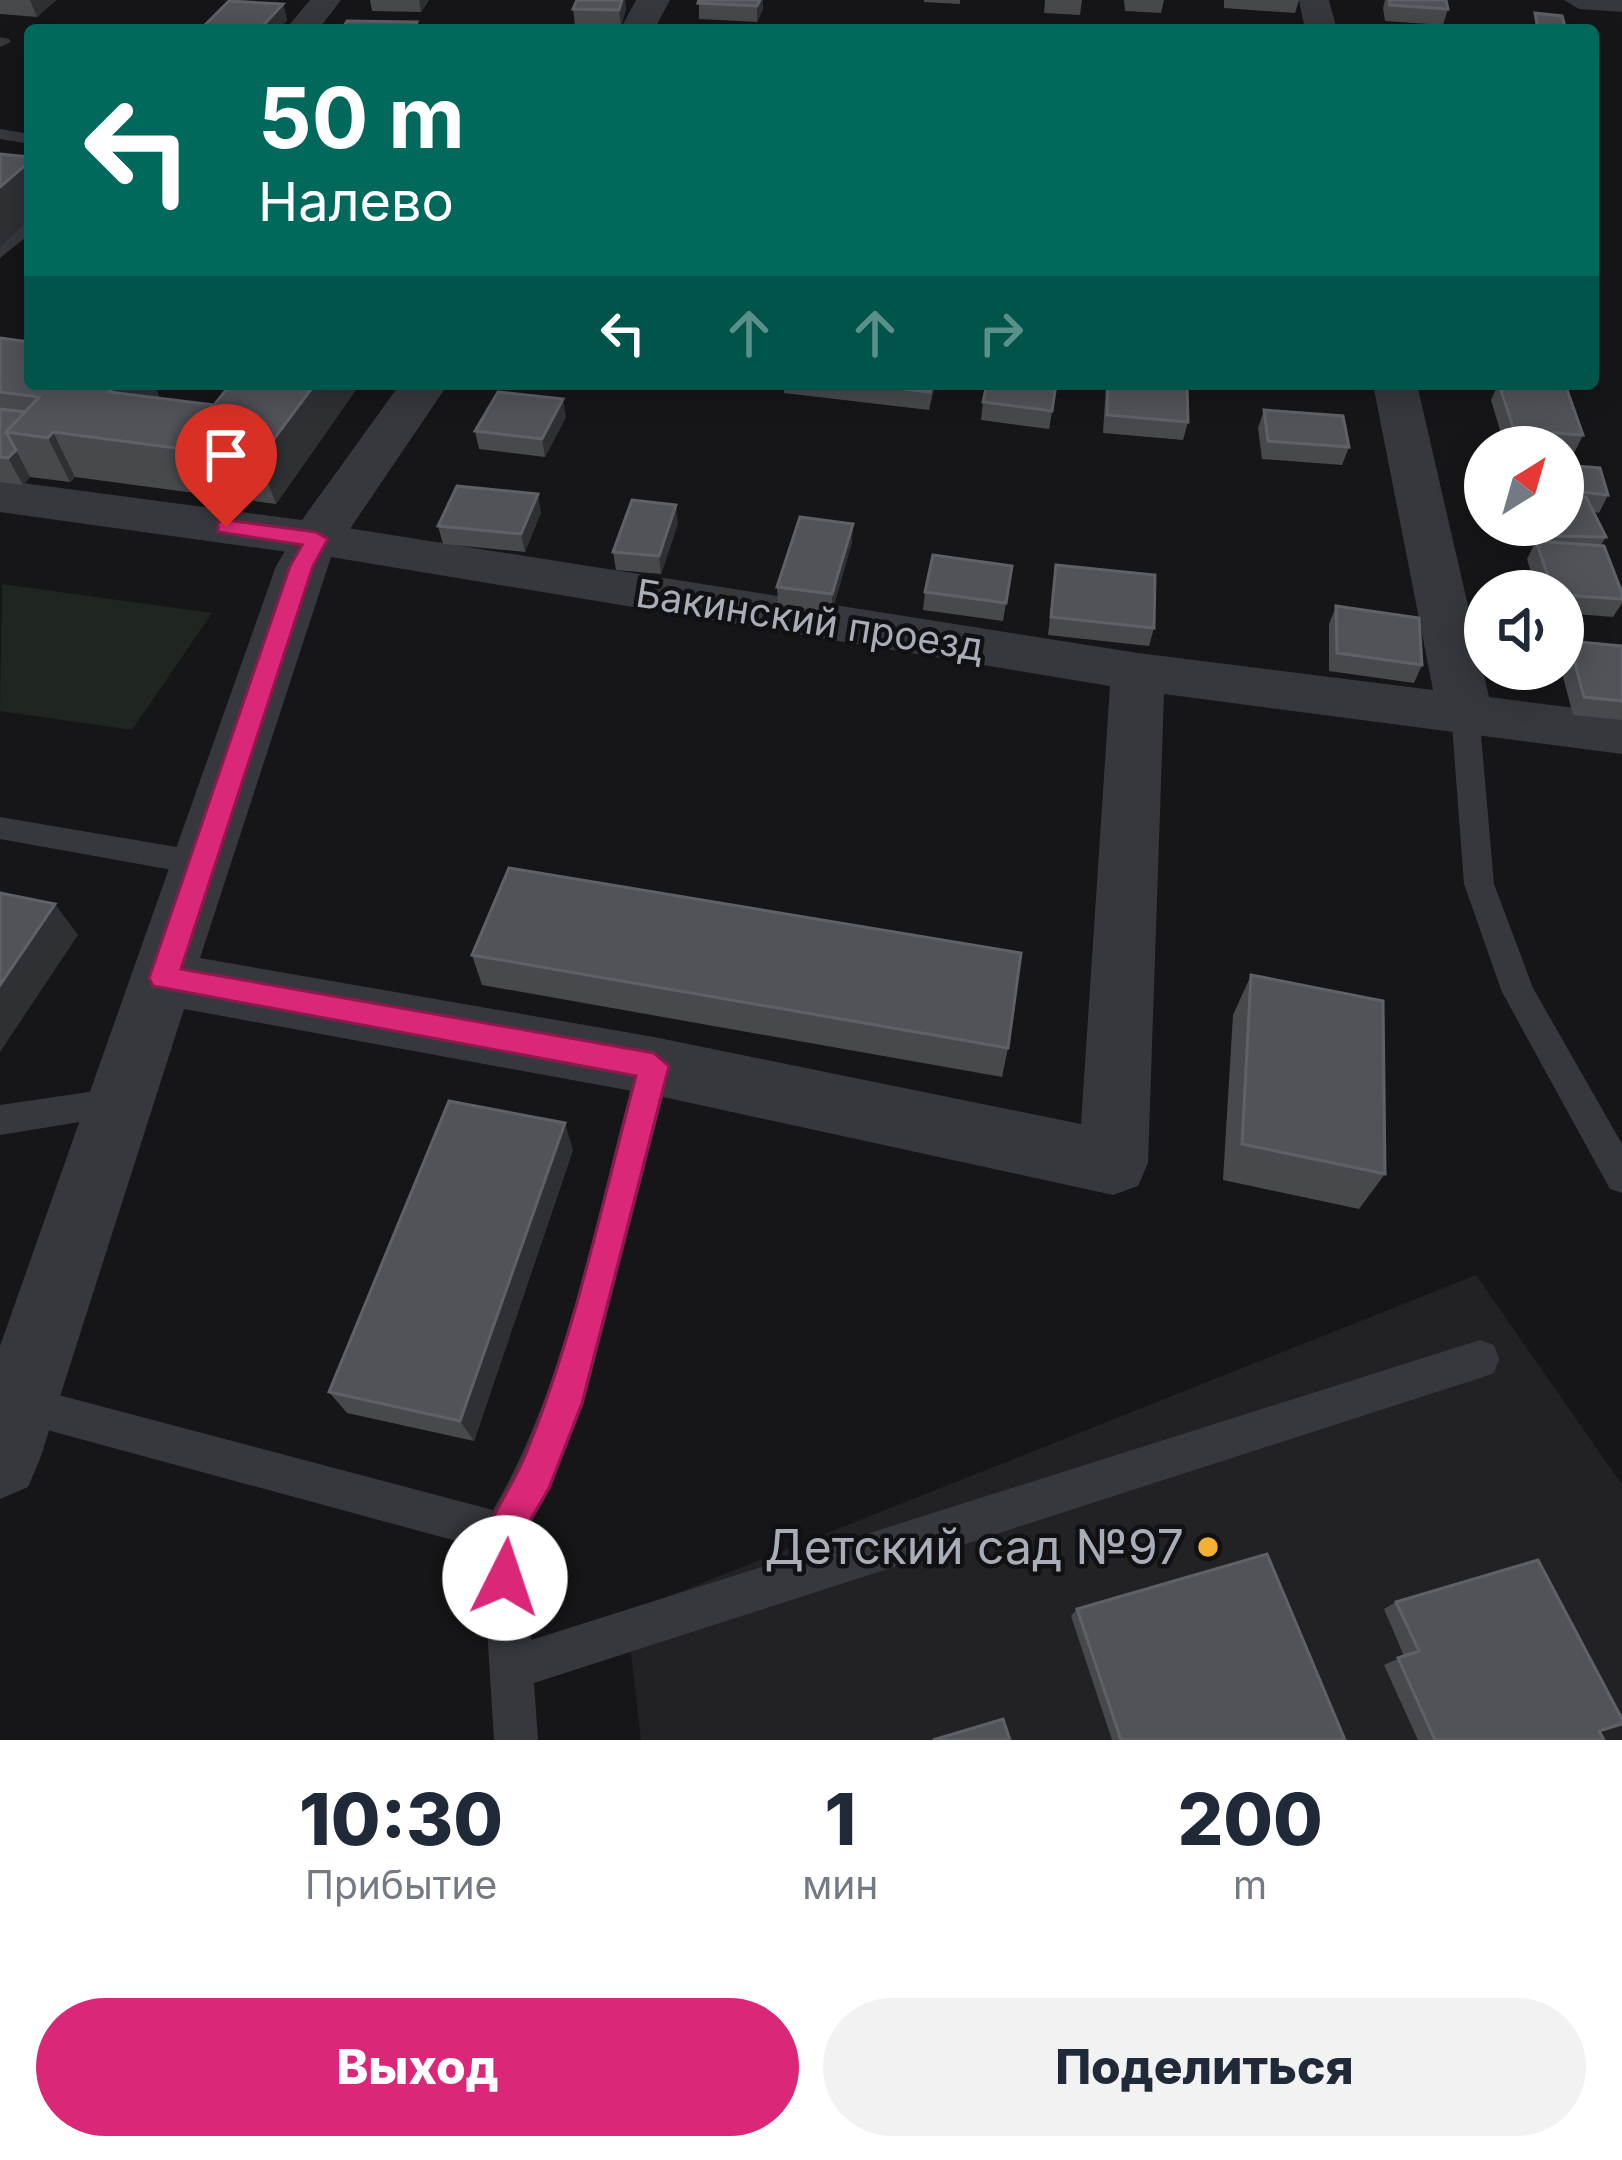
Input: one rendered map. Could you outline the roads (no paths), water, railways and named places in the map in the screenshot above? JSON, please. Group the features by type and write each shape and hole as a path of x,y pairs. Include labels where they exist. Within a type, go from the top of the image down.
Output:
{"street":[{"path":"306,24 326,0"},
{"path":"1579,0 1622,3"},
{"path":"8,1431 301,566 420,390"},
{"path":"1396,390 1465,712"},
{"name":"Бакинский проезд","path":"0,496 316,539 1138,672 1622,734"},
{"path":"163,978 654,1066 1113,1163 1138,672"}],"lane":[{"path":"0,252 24,230"},
{"path":"1465,712 1479,884 1519,992 1622,1177"},
{"path":"0,828 200,863"},
{"path":"516,1740 502,1533 536,1475 564,1403 654,1066"},
{"path":"0,1120 123,1102"},
{"path":"512,1668 1480,1359"},
{"path":"8,1431 502,1533"}],"place":[{"name":"Детский сад №97","path":"1208,1547"}]}
